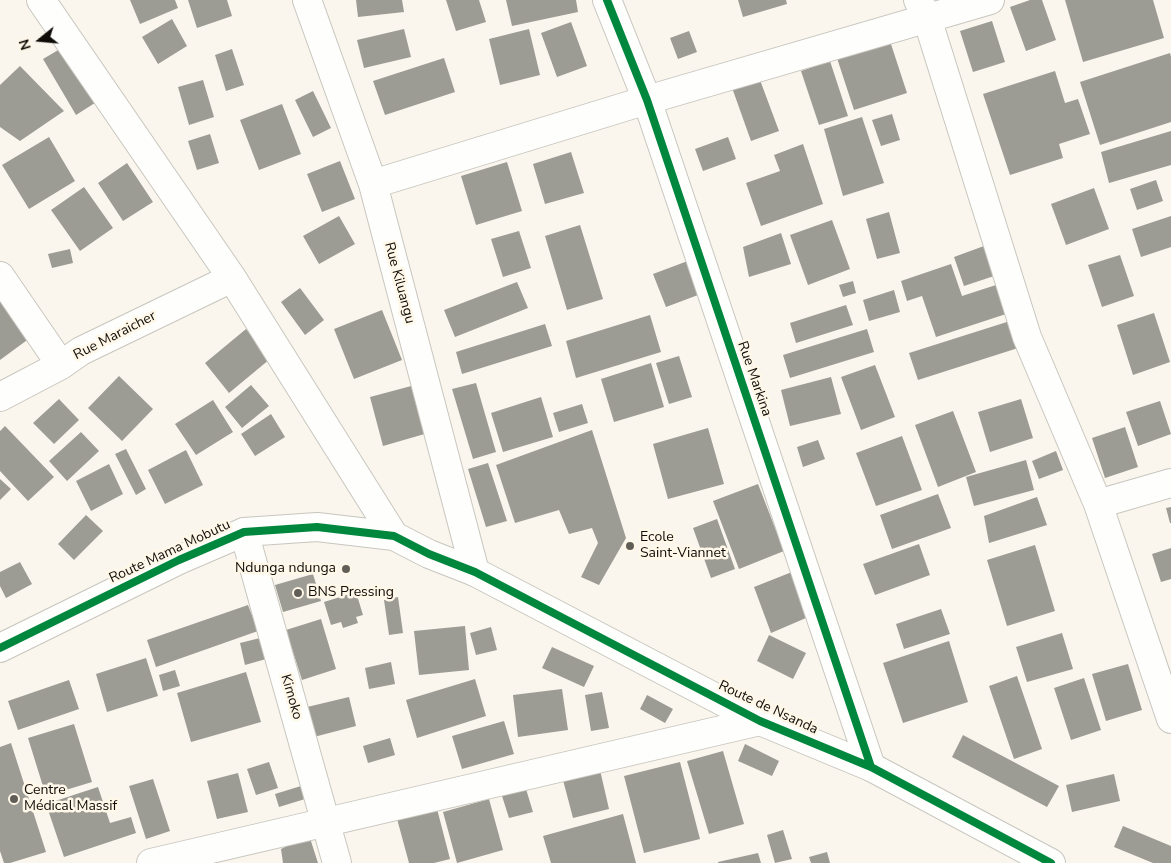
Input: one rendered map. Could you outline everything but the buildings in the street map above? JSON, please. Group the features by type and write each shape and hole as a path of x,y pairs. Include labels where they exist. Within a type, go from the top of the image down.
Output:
{"street":[{"path":"41,0 232,278 394,536"},
{"name":"Rue Kiluangu","path":"307,0 373,184 475,572"},
{"name":"Rue Markina","path":"607,0 647,100 872,767"},
{"path":"373,184 647,100 922,9 990,0"},
{"path":"922,9 1027,337 1098,504 1171,719"},
{"path":"0,276 61,365"},
{"name":"Rue Maraicher","path":"0,397 61,365 81,351 232,278"},
{"path":"1098,504 1171,483"},
{"name":"Route Mama Mobutu","path":"0,648 179,560 244,532 317,526 394,536 429,554 475,572"},
{"name":"Kimoko","path":"244,532 338,863"},
{"name":"Route de Nsanda","path":"475,572 760,721 872,767 1039,861"},
{"path":"150,863 760,721"}],"cycle path":[{"path":"607,0 647,100 871,767"},
{"path":"0,648 179,560 244,532 317,527 394,536 429,554 475,572 760,721 871,767 1051,863"}],"place":[{"name":"Ecole Saint-Viannet","path":"630,546"},
{"name":"Ndunga ndunga","path":"346,569"},
{"name":"BNS Pressing","path":"298,593"},
{"name":"Centre Médical Massif","path":"14,799"}]}
